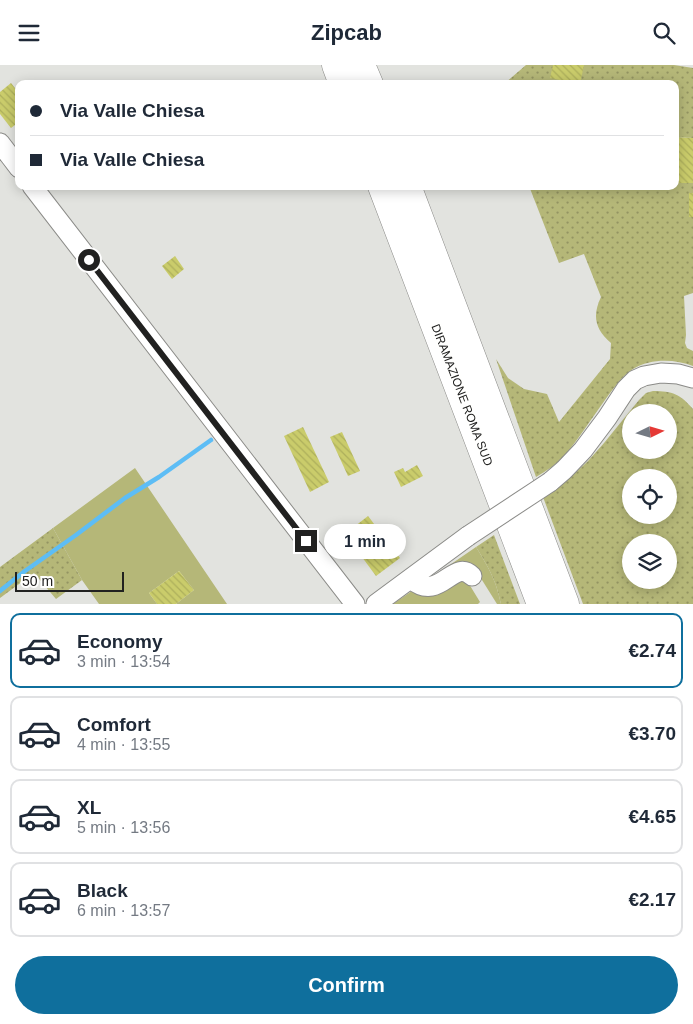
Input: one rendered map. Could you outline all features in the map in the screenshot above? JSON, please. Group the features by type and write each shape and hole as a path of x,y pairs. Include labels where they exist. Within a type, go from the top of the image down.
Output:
{"highway":[{"path":"336,65 342,80"},
{"path":"362,65 367,80"},
{"name":"DIRAMAZIONE ROMA SUD","path":"384,190 541,604"},
{"name":"DIRAMAZIONE ROMA SUD","path":"409,190 565,604"}],"street":[{"path":"0,143 15,163"},
{"path":"35,190 355,604"},
{"path":"376,604 468,536 550,482 564,470 583,450 607,419 626,389 635,381 644,376 661,373 693,378"},
{"path":"411,579 427,587 436,585 462,570 469,572 472,576"}],"green space":[{"path":"526,65 674,65 693,68 693,138 679,137 679,80 509,80"},
{"path":"679,183 693,183 693,193 689,194 689,216 693,217 693,293 684,296 685,343 687,348 693,351 693,366 679,362 655,361 633,369 614,387 564,456 536,477 496,359 508,378 524,389 547,394 559,422 610,359 611,343 601,333 596,316 601,297 584,254 559,263 531,190 679,190"},
{"path":"653,391 666,392 676,394 693,409 693,604 583,604 543,497 571,477 588,461 622,421 622,459 678,459 678,404 636,404 646,393"},
{"path":"135,468 227,604 176,604 194,590 179,571 149,593 157,604 99,604 82,580 53,528"},
{"path":"53,528 82,580 56,599 34,573 0,598 0,567"},
{"path":"494,535 520,604 501,604 492,574 476,547"},
{"path":"476,547 492,574 501,604 497,604 477,572 466,579 480,602 478,604 393,604"}],"building":[{"path":"553,65 584,65 581,80 550,78"},
{"path":"11,83 15,88 15,125 11,128 0,114 0,92"},
{"path":"679,137 693,138 693,183 679,183"},
{"path":"689,193 693,193 693,217 689,217"},
{"path":"175,256 184,269 172,279 162,266"},
{"path":"303,427 329,482 310,492 284,436"},
{"path":"342,432 360,471 348,476 330,437"},
{"path":"417,465 423,476 401,487 394,472 403,468 405,472"},
{"path":"368,516 400,558 376,576 345,534"},
{"path":"179,571 194,590 176,604 157,604 149,593"}],"waterway":[{"path":"0,591 125,498 159,477 211,440"}],"route":[{"path":"89,260 306,541"}]}
